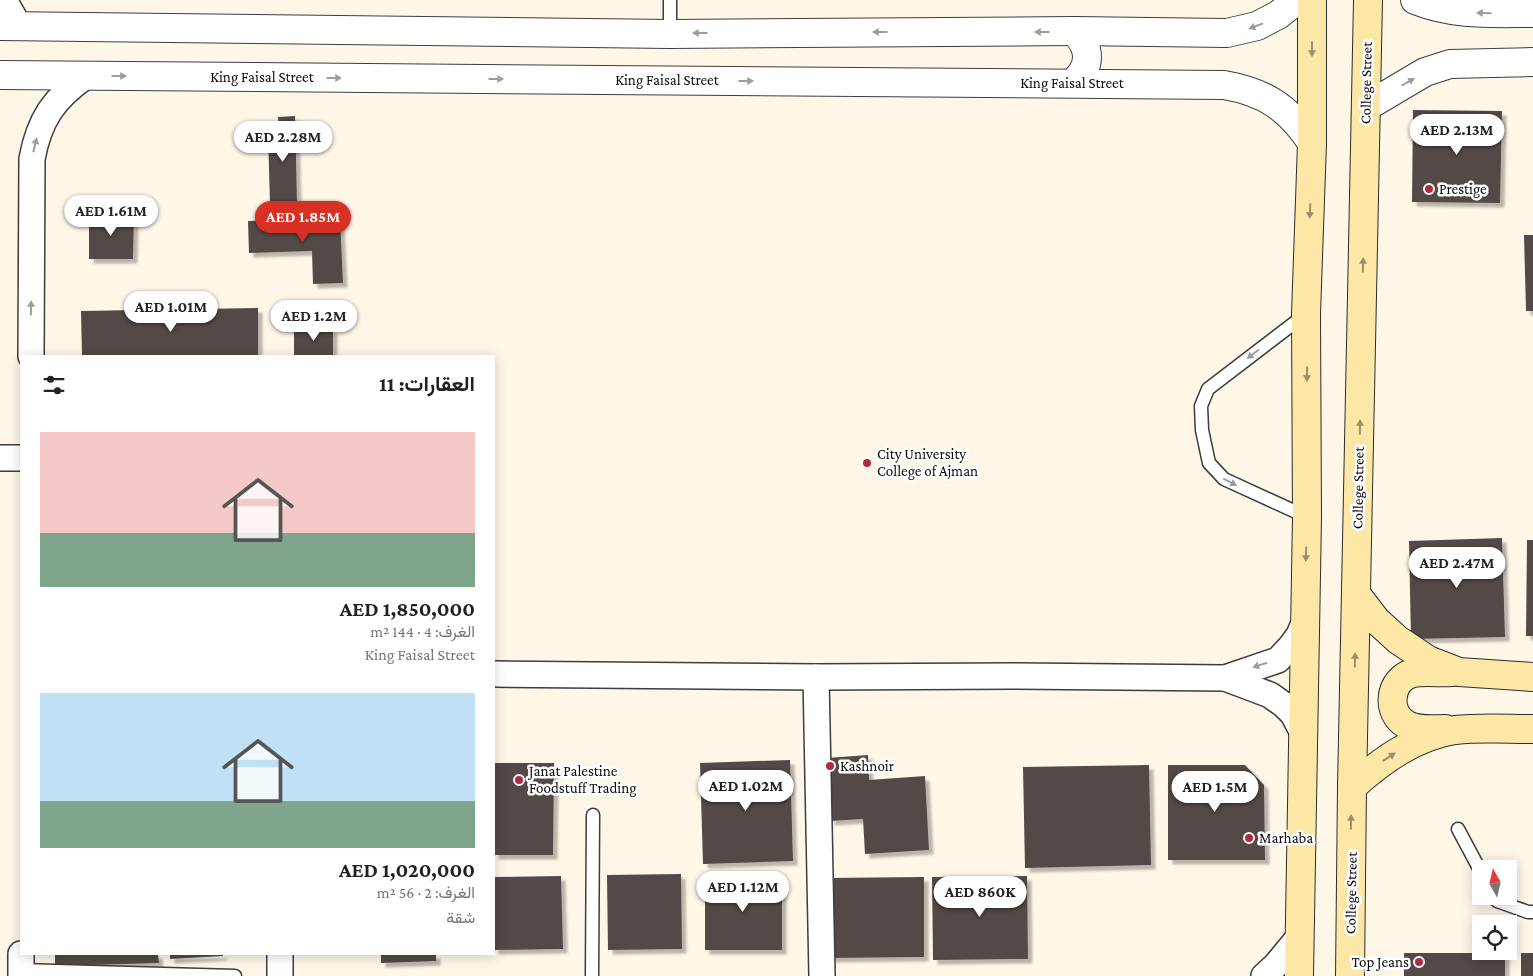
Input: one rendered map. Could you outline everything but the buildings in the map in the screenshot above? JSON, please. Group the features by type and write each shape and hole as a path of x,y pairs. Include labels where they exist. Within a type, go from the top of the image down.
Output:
{"main road":[{"path":"1299,976 1307,517 1306,314 1312,143 1312,0"},
{"name":"College Street","path":"1350,976 1368,0"},
{"path":"1356,594 1376,620 1398,640 1428,660 1459,672"},
{"path":"1533,677 1459,672 1413,673 1403,678 1396,686 1392,696 1393,707 1397,717 1405,724 1415,728 1456,730 1533,728"},
{"path":"1352,787 1396,752 1427,737 1456,730"}],"street":[{"path":"4,0 8,10 9,26 670,34 1227,33 1256,26 1278,15 1297,0"},
{"path":"1415,0 1439,9 1461,12 1533,13"},
{"path":"1073,83 1083,72 1088,58 1082,39 1074,32"},
{"path":"1366,107 1425,72 1450,64 1533,62"},
{"name":"King Faisal Street","path":"0,75 1224,85 1241,88 1274,102 1302,127 1312,143"},
{"path":"31,355 32,159 35,142 40,126 59,98 86,76"},
{"path":"0,458 20,458"},
{"path":"495,674 816,678 1014,676 1225,678 1278,660 1299,635 1305,621"},
{"path":"816,678 822,976"},
{"path":"1225,678 1270,695 1284,705 1293,714 1304,735"},
{"path":"1264,976 1276,966 1300,936"},
{"path":"280,955 280,976"}],"lane":[{"path":"670,0 670,34"},
{"path":"1306,314 1208,389 1201,406 1202,430 1209,463 1224,479 1307,517"},
{"path":"592,976 593,815"},
{"path":"1458,829 1475,860"},
{"path":"1508,905 1533,912"},
{"path":"21,967 235,976"}],"place":[{"name":"Prestige","path":"1429,189"},
{"name":"City University College of Ajman","path":"867,463"},
{"name":"Kashnoir","path":"830,766"},
{"name":"Janat Palestine Foodstuff Trading","path":"519,780"},
{"name":"Marhaba","path":"1249,838"},
{"name":"Top Jeans","path":"1419,962"}]}
